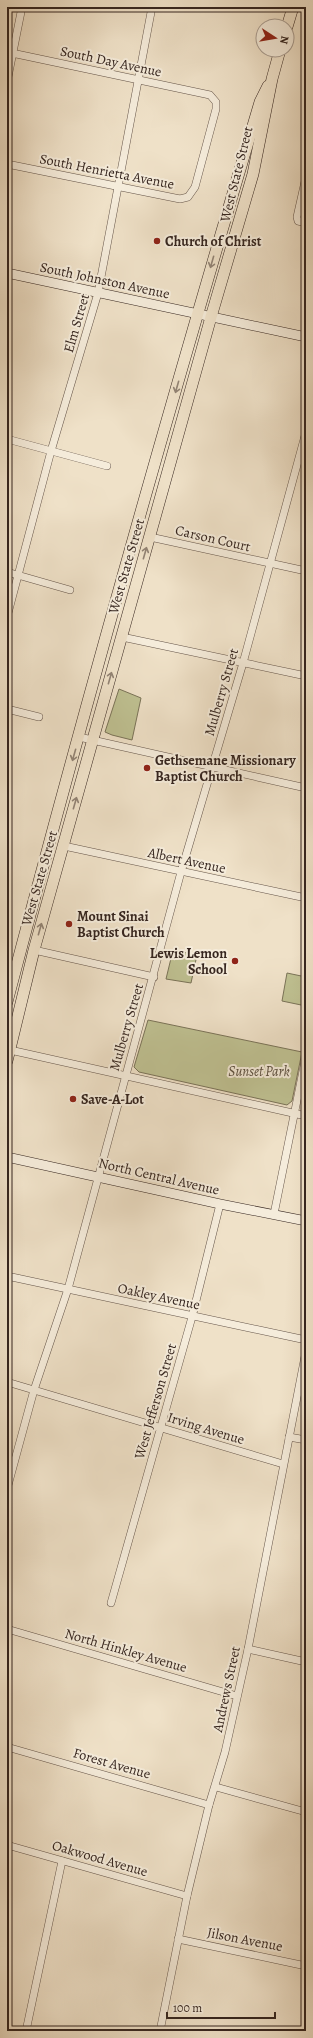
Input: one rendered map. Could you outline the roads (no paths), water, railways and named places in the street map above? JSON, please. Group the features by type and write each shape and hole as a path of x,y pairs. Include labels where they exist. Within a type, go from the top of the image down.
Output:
{"main road":[{"path":"290,18 293,7"},
{"name":"West State Street","path":"7,1061 34,950 210,317 253,174 272,79 278,58"},
{"name":"West State Street","path":"7,1002 45,856 197,315 260,102 272,79"}],"street":[{"path":"7,82 10,52 22,7"},
{"name":"Elm Street","path":"7,617 51,450 98,292 152,7"},
{"name":"South Day Avenue","path":"10,52 210,94"},
{"name":"South Henrietta Avenue","path":"7,164 180,199 188,197 195,187 216,117 216,102 210,94"},
{"path":"306,177 297,218 298,221 306,223"},
{"name":"South Johnston Avenue","path":"7,273 197,315 306,337"},
{"name":"Mulberry Street","path":"7,1489 34,1390 68,1289 182,872 303,454 306,432"},
{"path":"7,439 107,466"},
{"name":"Carson Court","path":"150,537 306,571"},
{"path":"7,572 70,590"},
{"path":"122,637 306,676"},
{"path":"7,709 39,717"},
{"path":"79,737 306,788"},
{"name":"Albert Avenue","path":"64,846 306,898"},
{"path":"34,950 154,977"},
{"path":"10,1050 306,1116"},
{"path":"274,1214 293,1114 306,1056"},
{"name":"North Central Avenue","path":"7,1156 220,1204 306,1221"},
{"name":"West Jefferson Street","path":"111,1603 192,1316 220,1204"},
{"name":"Oakley Avenue","path":"7,1276 306,1340"},
{"name":"Andrews Street","path":"160,2031 187,1896 209,1805 216,1787 225,1752 248,1650 306,1351"},
{"name":"Irving Avenue","path":"7,1382 283,1464"},
{"path":"289,1437 306,1440"},
{"name":"North Hinkley Avenue","path":"7,1629 237,1696"},
{"path":"248,1650 306,1662"},
{"name":"Forest Avenue","path":"7,1747 209,1805"},
{"path":"216,1787 306,1812"},
{"name":"Oakwood Avenue","path":"7,1845 187,1896"},
{"path":"26,2031 62,1861"},
{"name":"Jilson Avenue","path":"178,1939 306,1966"}],"place":[{"name":"Church of Christ","path":"157,241"},
{"name":"Gethsemane Missionary Baptist Church","path":"147,768"},
{"name":"Mount Sinai Baptist Church","path":"69,924"},
{"name":"Lewis Lemon School","path":"235,961"},
{"name":"Save-A-Lot","path":"73,1099"}],"park label":[{"name":"Sunset Park","path":"259,1071"}]}
